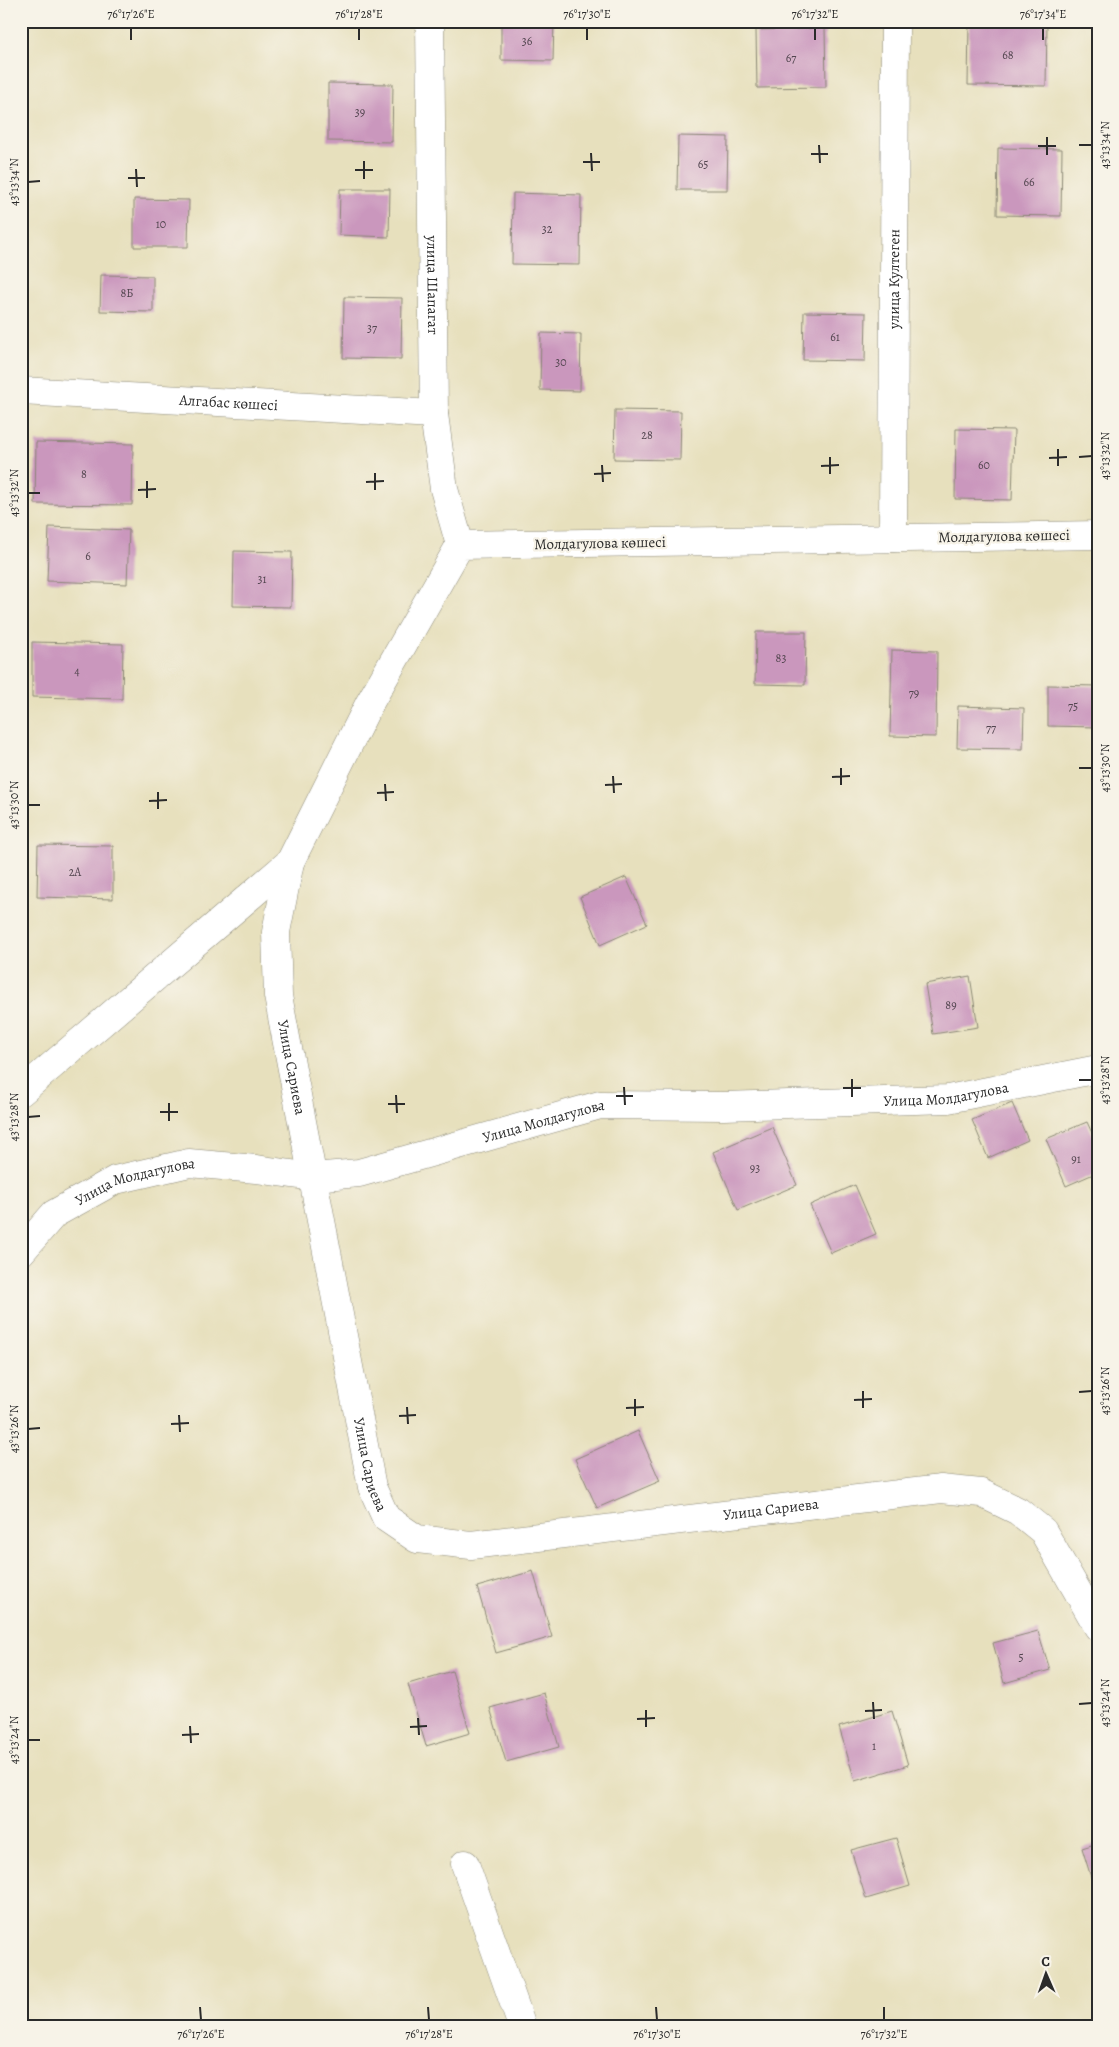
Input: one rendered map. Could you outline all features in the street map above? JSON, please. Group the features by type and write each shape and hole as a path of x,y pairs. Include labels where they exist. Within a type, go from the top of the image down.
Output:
{"street":[{"name":"улица Шапагат","path":"430,21 434,414 444,489 460,545"},
{"name":"улица Култеген","path":"893,538 894,21"},
{"name":"Алгабас көшесі","path":"21,391 434,414"},
{"name":"Молдагулова көшесі","path":"460,545 1098,535"},
{"path":"21,1092 290,862 370,704 460,545"},
{"name":"Улица Сариева","path":"290,862 276,932 278,996 372,1487 386,1518 418,1539 471,1545 941,1489 981,1493 1018,1511 1043,1530 1098,1627"},
{"name":"Улица Молдагулова","path":"21,1252 54,1214 115,1180 189,1162 312,1177 359,1173 600,1105 724,1106 948,1099 1098,1069"},
{"path":"465,1864 522,2026"}],"building":[{"path":"501,21 554,21 553,61 501,60"},
{"path":"969,23 1047,24 1046,86 968,85"},
{"path":"825,28 826,87 757,88 756,30"},
{"path":"328,83 393,84 392,142 328,141"},
{"path":"678,136 728,137 727,190 677,190"},
{"path":"998,148 1062,149 1061,216 997,215"},
{"path":"340,189 390,189 389,237 339,235"},
{"path":"513,193 581,195 580,265 512,264"},
{"path":"134,199 189,200 188,247 134,247"},
{"path":"101,275 153,276 153,312 100,311"},
{"path":"344,297 402,298 401,359 343,358"},
{"path":"804,312 866,313 865,361 803,360"},
{"path":"541,333 581,334 580,391 540,390"},
{"path":"615,410 681,411 680,460 614,459"},
{"path":"956,429 1014,430 1012,500 955,499"},
{"path":"36,442 133,444 132,505 35,504"},
{"path":"49,527 129,530 127,584 47,581"},
{"path":"234,551 292,552 291,607 233,606"},
{"path":"756,632 806,632 805,685 755,684"},
{"path":"32,642 123,644 122,699 32,697"},
{"path":"892,650 937,651 936,737 890,736"},
{"path":"1048,685 1098,686 1098,727 1048,726"},
{"path":"958,706 1024,708 1023,749 957,748"},
{"path":"38,845 113,846 113,899 37,897"},
{"path":"626,877 647,924 600,945 580,897"},
{"path":"970,976 978,1027 933,1034 925,984"},
{"path":"1012,1103 1028,1140 988,1158 972,1120"},
{"path":"1087,1122 1098,1146 1098,1172 1066,1186 1046,1139"},
{"path":"772,1127 797,1185 738,1210 713,1152"},
{"path":"855,1185 876,1234 831,1253 810,1205"},
{"path":"638,1431 660,1481 597,1508 575,1459"},
{"path":"533,1571 552,1637 496,1653 477,1587"},
{"path":"1038,1631 1050,1670 1004,1683 993,1643"},
{"path":"452,1671 470,1733 426,1746 408,1684"},
{"path":"544,1693 559,1747 506,1762 490,1708"},
{"path":"892,1711 908,1765 855,1781 839,1727"},
{"path":"896,1838 910,1886 866,1899 851,1850"},
{"path":"1098,1843 1098,1889 1095,1890 1082,1848"}]}
